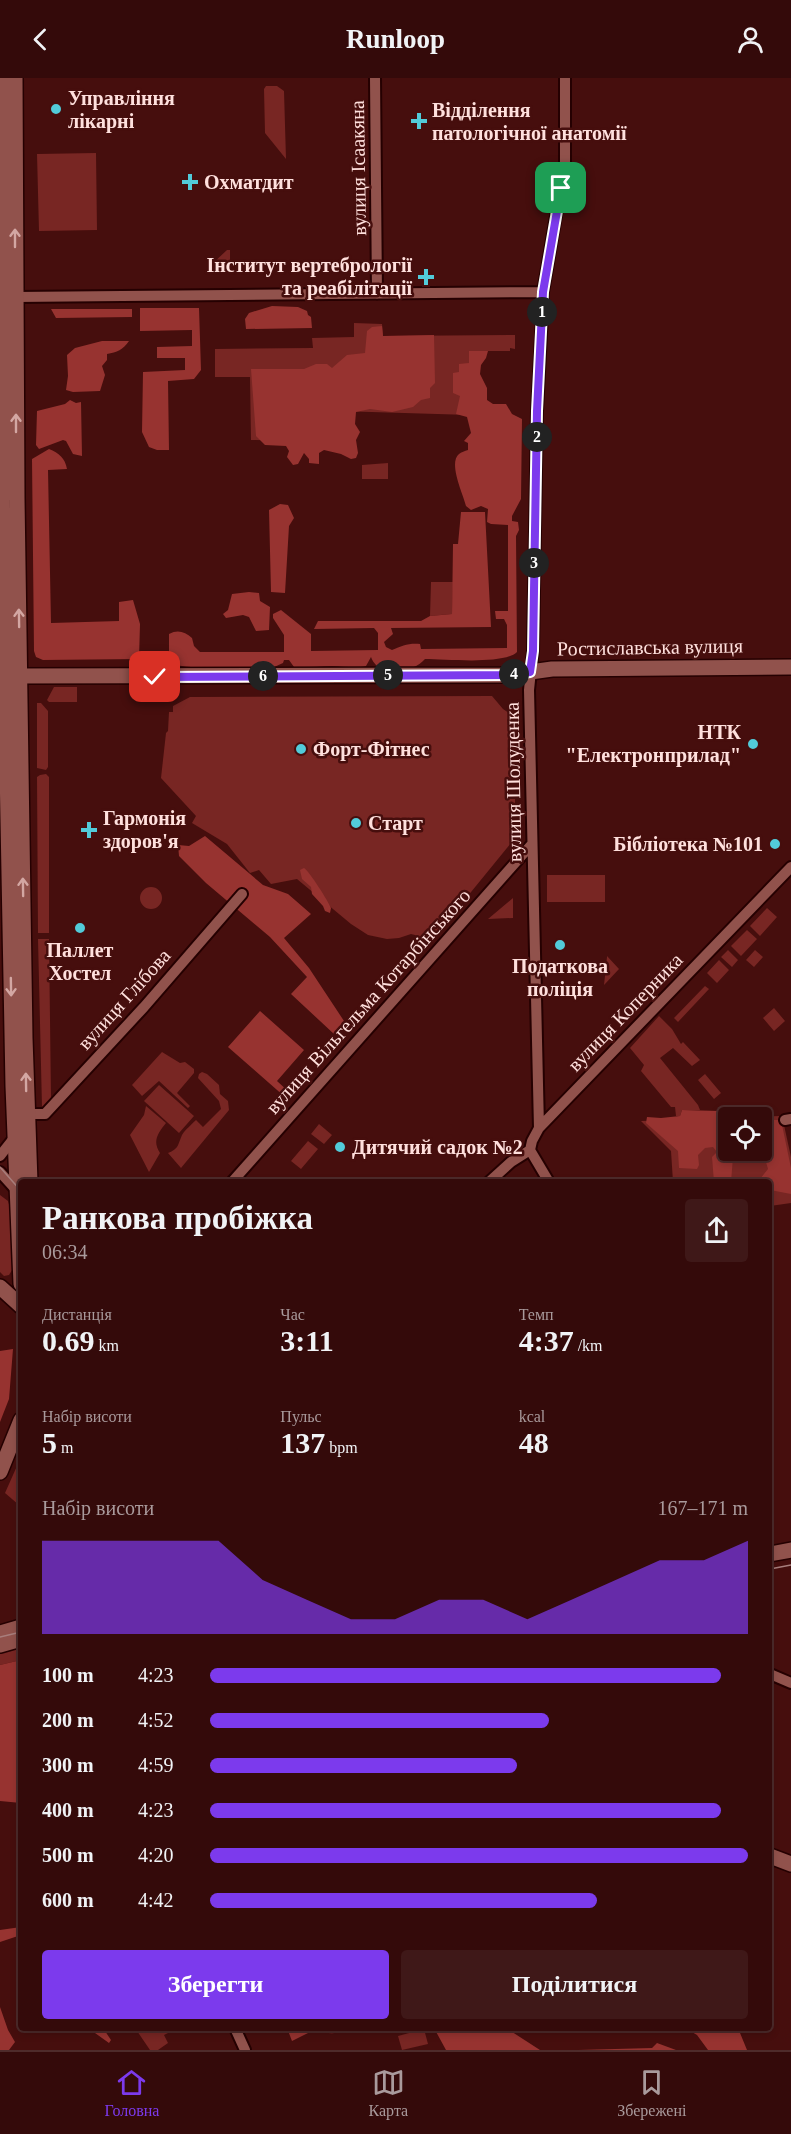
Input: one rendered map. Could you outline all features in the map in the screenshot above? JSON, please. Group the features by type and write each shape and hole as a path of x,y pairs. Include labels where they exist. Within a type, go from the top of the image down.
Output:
{"main road":[{"path":"2,78 0,252 6,292 14,1138 20,1179"},
{"path":"15,78 6,292 1,501 27,1114 23,1179"},
{"name":"Ростиславська вулиця","path":"8,676 509,675 552,669 791,667"},
{"path":"0,1287 18,1303"},
{"path":"0,1472 18,1429"},
{"path":"772,1554 791,1550"},
{"path":"0,1633 18,1629"},
{"path":"0,1645 18,1640"},
{"path":"772,1857 791,1864"}],"street":[{"name":"вулиця Ісаакяна","path":"375,78 378,294"},
{"name":"вулиця Шолуденка","path":"539,1128 529,735 530,672 533,651 537,411 543,292 565,163 565,78"},
{"path":"6,292 378,294 543,292"},
{"name":"вулиця Вільгельма Котарбінського","path":"235,1179 532,844"},
{"name":"вулиця Коперника","path":"530,1150 532,1140 539,1128 791,867"},
{"name":"вулиця Глібова","path":"27,1114 45,1114 144,1007 242,894"},
{"path":"0,1156 14,1138"},
{"path":"492,1179 530,1150 547,1179"},
{"path":"0,1172 18,1186"},
{"path":"772,1675 791,1683"},
{"path":"236,2031 245,2050"}],"shaded area":[{"path":"266,86 277,86 284,91 286,159 265,133 264,89"},
{"path":"96,153 97,230 39,231 37,154"},
{"path":"227,250 230,250 230,267 212,267 212,264"},
{"path":"272,306 298,307 307,311 311,317 312,328 246,329 245,319 249,313"},
{"path":"140,308 199,308 201,370 194,379 168,381 169,450 149,447 142,432 143,372 185,370 185,358 157,358 157,347 192,346 192,330 140,331"},
{"path":"51,309 132,309 132,317 56,318"},
{"path":"354,323 382,324 383,336 515,335 515,349 469,351 470,415 338,411 337,441 251,440 250,377 215,377 215,349 313,348 312,338 354,337"},
{"path":"382,326 383,336 434,335 435,383 430,388 430,398 421,400 413,407 392,412 370,409 356,412 355,424 360,432 356,440 358,453 356,458 351,459 324,450 319,453 319,464 309,463 304,453 298,464 293,465 287,457 289,451 286,446 265,445 256,436 251,369 304,369 316,364 327,364 332,368 347,355 365,353 367,331 372,327"},
{"path":"102,341 129,341 120,350 107,354 107,360 102,366 105,375 100,391 66,390 67,355 75,348"},
{"path":"469,351 488,351 481,365 480,374 487,388 487,400 493,404 506,404 512,414 522,419 521,499 512,516 512,521 518,522 519,530 516,536 517,652 500,659 488,660 425,659 409,669 395,671 376,665 371,657 366,666 357,667 294,667 289,660 284,660 283,663 272,668 226,669 177,665 149,658 149,652 169,652 169,634 178,631 192,638 194,646 200,652 284,652 284,635 273,618 273,614 281,610 311,634 311,651 378,650 378,633 374,628 314,629 318,621 421,621 430,616 452,614 453,544 458,544 461,512 485,512 491,627 391,628 393,634 384,642 386,647 392,650 416,644 420,644 421,649 507,648 507,625 504,619 496,619 495,611 508,611 508,525 487,522 488,509 481,506 471,510 466,506 455,464 460,453 468,450 468,443 464,441 471,433 467,417 456,414 460,396 453,393 453,373 459,372 459,364 469,363"},
{"path":"70,400 76,403 81,402 82,456 73,454 66,441 63,440 39,449 36,445 37,411 65,404"},
{"path":"49,449 61,456 67,469 48,470 51,623 119,621 119,602 133,600 140,624 139,659 43,660 36,657 34,651 32,459"},
{"path":"388,463 388,479 362,479 362,465"},
{"path":"280,504 288,505 294,518 289,526 285,593 271,592 269,510"},
{"path":"431,582 453,582 452,614 430,616"},
{"path":"259,593 260,601 270,607 269,630 256,631 249,617 243,615 226,618 223,614 228,610 232,594"},
{"path":"54,687 77,687 77,702 49,702 47,700"},
{"name":"Старт","path":"492,696 503,709 515,717 515,838 427,946 411,934 387,939 368,935 351,924 297,879 271,884 259,870 250,873 227,844 192,823 196,816 161,778 169,712 173,712 173,706 190,697"},
{"path":"37,703 41,703 48,711 48,767 46,770 37,768"},
{"path":"46,774 49,777 49,933 38,933 37,777"},
{"path":"205,836 263,885 288,894 311,914 284,938 309,968 344,1021 334,1034 291,994 307,977 270,937 206,883 179,856 178,845 189,846"},
{"path":"304,868 326,899 331,908 330,913 325,911 312,894 311,887 302,879 300,870"},
{"path":"547,875 605,875 605,902 547,902"},
{"path":"151,887 159,890 162,898 159,906 151,909 143,906 140,898 143,890"},
{"path":"513,898 513,918 488,919"},
{"path":"767,908 777,917 760,936 750,926"},
{"path":"747,930 757,939 741,956 731,946"},
{"path":"38,939 49,939 51,1099 42,1107"},
{"path":"728,950 738,960 732,967 721,957"},
{"path":"755,950 763,957 754,967 746,960"},
{"path":"607,957 619,969 604,985"},
{"path":"719,960 729,970 717,983 707,973"},
{"path":"705,986 709,989 678,1022 674,1018"},
{"path":"774,1008 785,1021 774,1031 763,1018"},
{"path":"260,1011 304,1050 277,1081 289,1092 285,1097 228,1047"},
{"path":"659,1016 672,1029 681,1044 683,1042 700,1060 692,1066 673,1048 660,1058 700,1110 682,1110 680,1116 676,1116 675,1107 671,1107 641,1071 644,1065 630,1048"},
{"path":"162,1052 180,1063 185,1062 194,1069 194,1073 177,1093 190,1106 188,1108 159,1081 142,1096 132,1085"},
{"path":"202,1072 219,1085 220,1094 228,1101 229,1110 181,1168 168,1153 176,1148 183,1133 196,1120 203,1127 221,1109 219,1101 198,1078"},
{"path":"705,1074 721,1093 714,1099 698,1080"},
{"path":"159,1085 194,1116 179,1133 144,1101"},
{"path":"146,1106 166,1123 156,1141 160,1153 149,1172 130,1135 144,1115"},
{"path":"682,1110 718,1111 718,1161 733,1161 731,1179 714,1179 712,1157 717,1152 713,1147 705,1148 698,1155 697,1169 679,1168 678,1151 646,1123 647,1117 680,1116"},
{"path":"772,1116 782,1116 791,1157 791,1203 772,1206 772,1179 673,1179 671,1151 641,1121 718,1118 718,1161 772,1161"},
{"path":"772,1120 781,1120 791,1168 791,1194 772,1190 772,1179 760,1179 768,1169 766,1162 753,1161 772,1161"},
{"path":"319,1124 332,1135 324,1144 311,1134"},
{"path":"308,1141 318,1149 301,1169 291,1161"},
{"path":"0,1195 8,1201 11,1211 14,1267 9,1275 4,1276 0,1272"},
{"path":"13,1349 9,1399 0,1422 0,1351"},
{"path":"18,1464 18,1504 5,1493"},
{"path":"18,1647 18,1661 0,1665 0,1652"},
{"path":"18,1661 18,1803 0,1801 0,1665"},
{"path":"18,1927 18,1936 0,1942 0,1930"},
{"path":"0,2007 15,2042 9,2050 0,2050"},
{"path":"92,2031 105,2031 111,2040 109,2043"},
{"path":"137,2031 172,2031 164,2035 168,2043 158,2050 150,2050"},
{"path":"288,2031 312,2031 292,2041"},
{"path":"322,2031 345,2031 341,2032"},
{"path":"425,2031 428,2044 402,2050 398,2036"},
{"path":"436,2031 511,2031 540,2050 446,2050"},
{"path":"739,2031 747,2050 708,2050 692,2032"},
{"path":"657,2043 676,2050 578,2050 652,2048"}],"tram line":[{"path":"0,1167 18,1188"},
{"path":"772,1569 791,1565"},
{"path":"0,1637 18,1633"}],"place":[{"name":"Управління лікарні","path":"56,109"},
{"name":"Відділення патологічної анатомії","path":"419,121"},
{"name":"Охматдит","path":"190,182"},
{"name":"Інститут вертебрології та реабілітації","path":"426,277"},
{"name":"НТК \"Електронприлад\"","path":"753,744"},
{"name":"Форт-Фітнес","path":"301,749"},
{"name":"Старт","path":"356,823"},
{"name":"Гармонія здоров'я","path":"89,830"},
{"name":"Бібліотека №101","path":"775,844"},
{"name":"Паллет Хостел","path":"80,928"},
{"name":"Податкова поліція","path":"560,945"},
{"name":"Дитячий садок №2","path":"340,1147"}],"route":[{"path":"155,677 509,675 530,672 533,651 537,411 543,292 561,188"}]}
